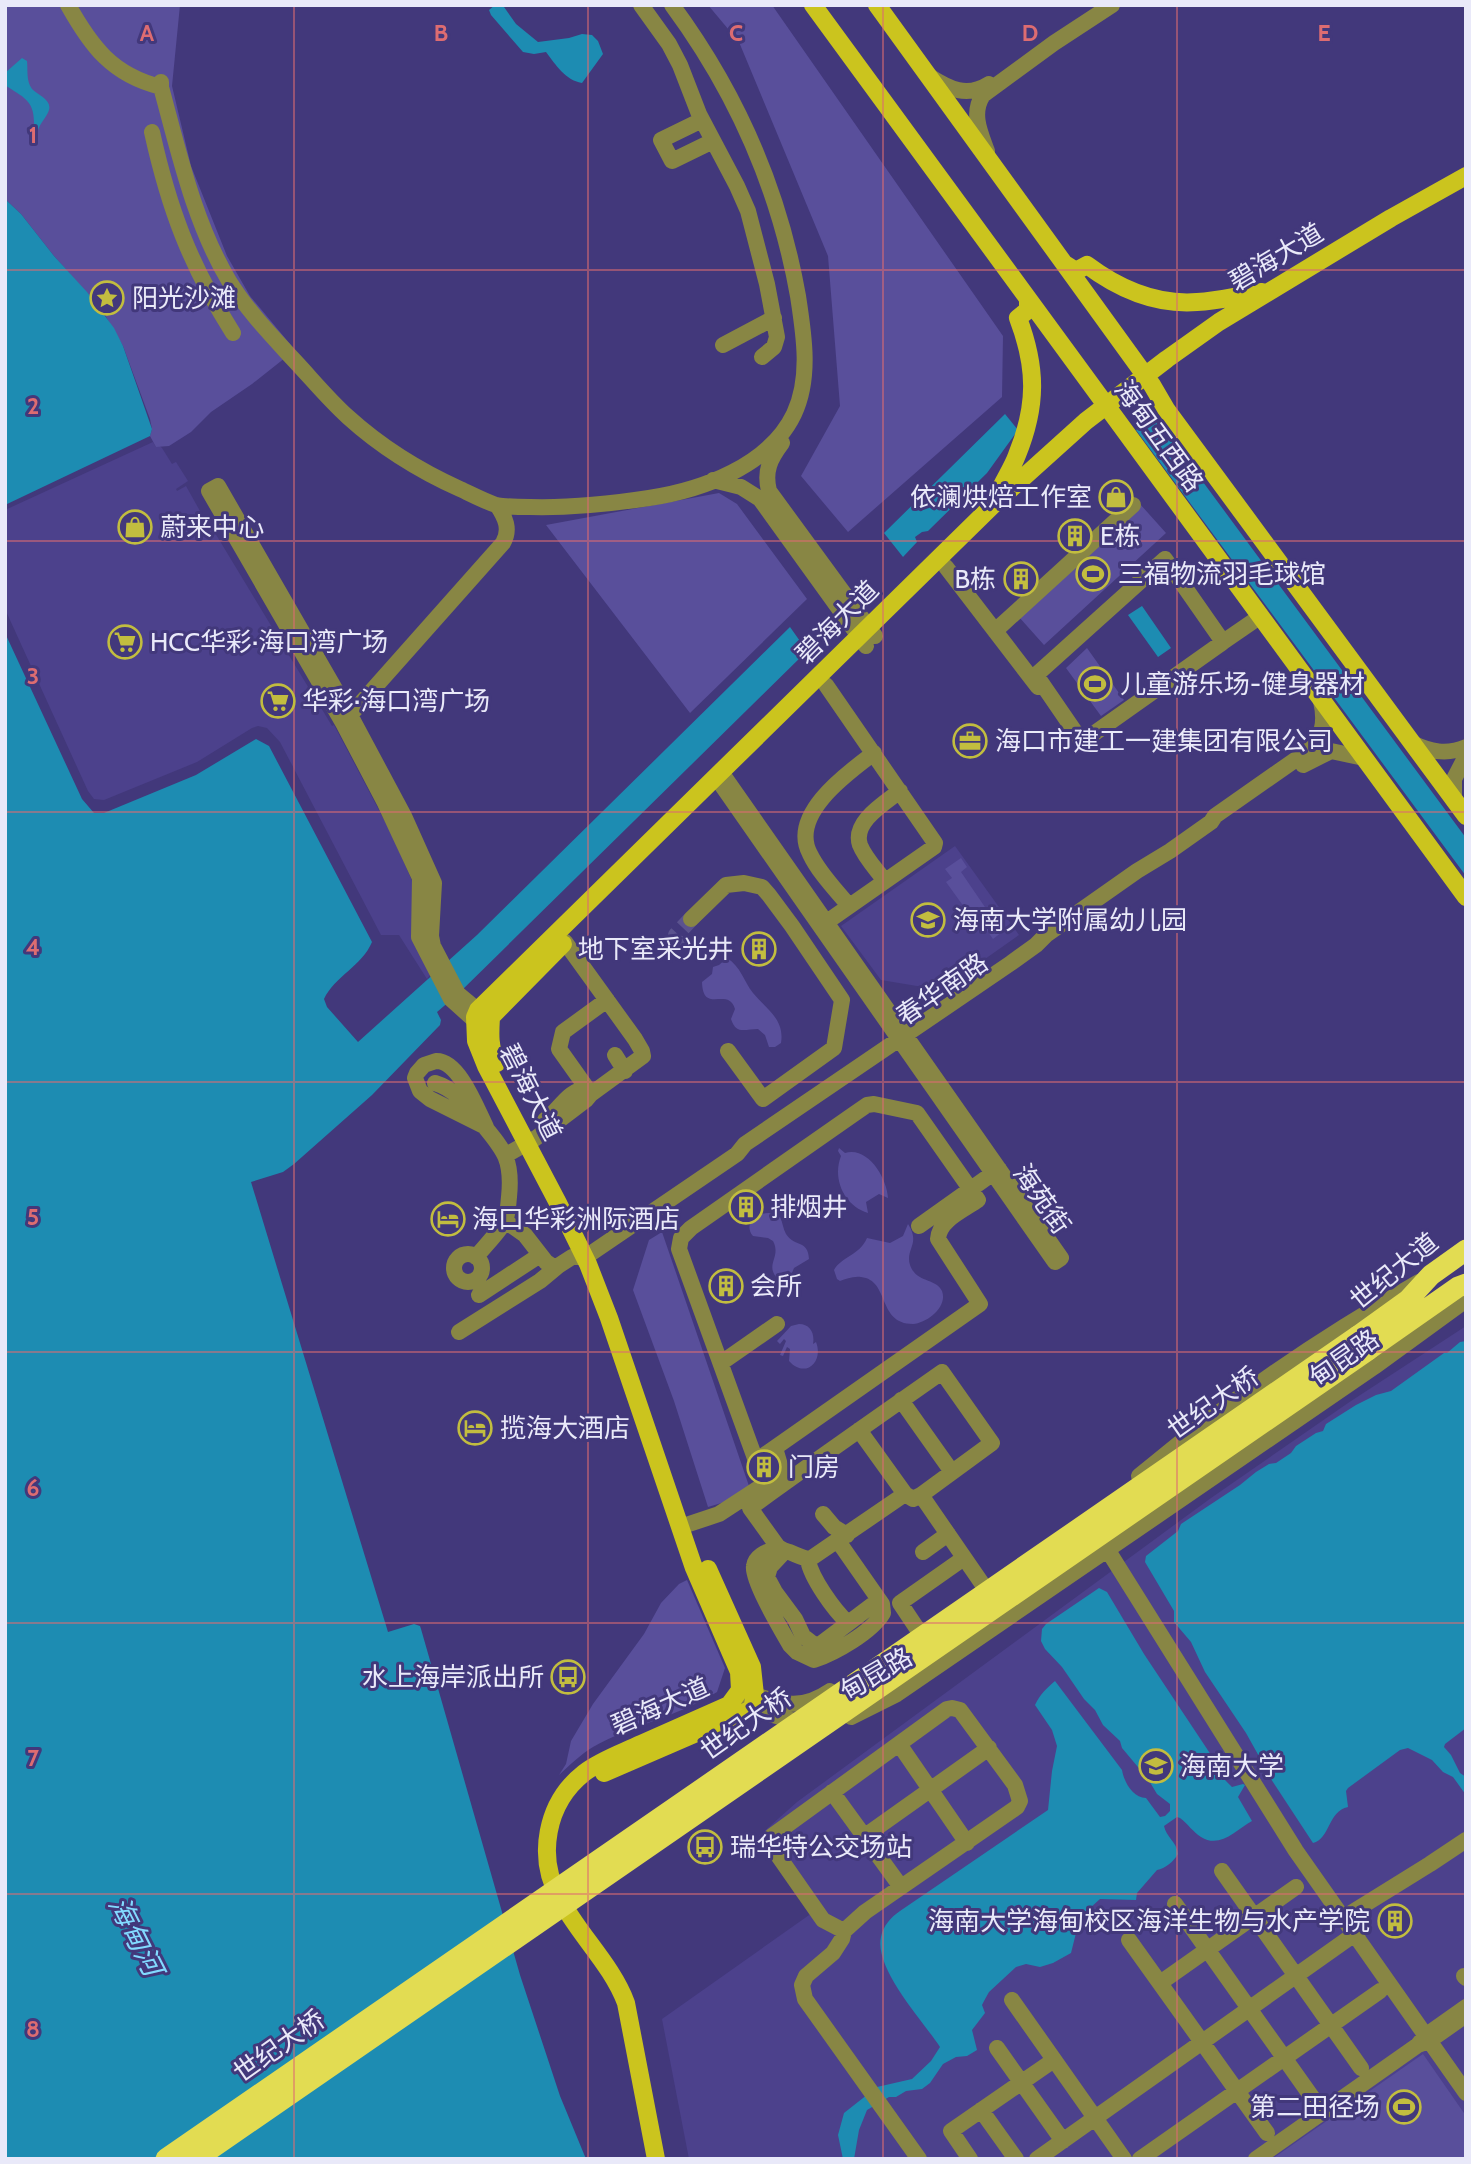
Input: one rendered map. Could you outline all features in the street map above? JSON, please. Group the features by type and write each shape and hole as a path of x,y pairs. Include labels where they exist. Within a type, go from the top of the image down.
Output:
{"highway":[{"name":"世纪大道","path":"1363,1343 1431,1275 1466,1250"},
{"name":"世纪大道","path":"1363,1343 1466,1284"},
{"name":"世纪大桥","path":"166,2159 1363,1343"},
{"name":"世纪大桥","path":"196,2159 1363,1343"}],"main road":[{"name":"海甸五西路","path":"813,5 1466,897"},
{"name":"海甸五西路","path":"877,5 1149,380 1166,409 1466,816"},
{"name":"碧海大道","path":"483,1022 867,636 995,503 1045,457 1149,380 1201,335 1269,291 1466,176"},
{"name":"碧海大道","path":"1149,380 1251,314 1466,187"},
{"path":"1065,264 1075,271 1087,265 1137,293 1172,302 1196,302 1269,291"},
{"path":"995,503 1017,456 1031,414 1031,361 1018,318 1028,310 1028,302"},
{"name":"碧海大道","path":"483,1022 565,942 722,779 826,685 867,636 946,567 1108,411"},
{"name":"碧海大道","path":"483,1022 492,1053 529,1137 591,1258 685,1525 751,1667 749,1698"},
{"name":"碧海大道","path":"656,2159 626,2003 618,1986 558,1897 549,1869 548,1832 561,1798 586,1772 610,1758 749,1698"},
{"name":"碧海大道","path":"667,2159 635,1996 621,1969 565,1886 559,1858 561,1831 565,1817 577,1797 600,1776 749,1698"}],"street":[{"path":"71,5 87,37 111,64 126,74 161,87 182,166 208,237 230,281 271,336 360,427 424,471 497,505 540,507 609,503 679,493 736,470 765,451 780,437 796,411 804,376 803,337 782,224 748,130 710,60 672,5"},
{"path":"641,5 669,44 680,65 702,120 748,211 774,318 777,343 762,357"},
{"path":"679,5 709,49 746,115 776,187 797,260 810,358 808,391 798,419 771,460 767,473 769,491 867,636"},
{"path":"926,73 953,88 968,92 979,89 1104,5"},
{"path":"992,163 977,120 978,103 983,95 1112,5"},
{"path":"702,120 661,140 672,161 713,141"},
{"path":"152,132 161,172 183,240 209,294 233,333"},
{"path":"161,172 182,166"},
{"path":"209,294 230,281"},
{"path":"723,345 774,318"},
{"path":"713,480 741,487 760,499 867,636"},
{"path":"345,717 209,491 218,486 345,717 421,878 419,937 436,961 451,999 460,1002 483,1022"},
{"path":"345,717 503,543 508,528 497,505"},
{"path":"995,631 1133,505"},
{"path":"1078,739 1036,675 1165,559 1223,642"},
{"path":"946,567 1082,742 1259,616"},
{"path":"792,926 849,906 935,845 826,685"},
{"name":"春华南路","path":"905,1040 1046,935 1211,822 1215,816 1305,753 1321,734 1324,723 1321,701"},
{"path":"1078,739 1124,706"},
{"path":"1412,743 1441,752 1466,747"},
{"name":"春华南路","path":"460,1332 572,1257 591,1258 741,1161 750,1149 780,1125 1226,821 1231,812 1309,760 1331,751 1364,758"},
{"path":"849,906 809,854 805,833 811,812 846,776 874,753"},
{"path":"1454,801 1454,779 1466,756"},
{"name":"海苑街","path":"722,779 996,1171 1055,1262 1061,1258 996,1171"},
{"path":"885,881 860,844 859,833 863,823 900,790"},
{"path":"712,910 739,883"},
{"path":"691,919 726,885 751,883 762,887 842,1000 834,1048 762,1099"},
{"path":"565,942 643,1053 642,1059 591,1094"},
{"path":"591,1094 559,1049 564,1032 607,1000"},
{"path":"728,1051 780,1125"},
{"path":"615,1055 625,1070"},
{"path":"436,1061 447,1063 467,1088 486,1127 425,1096 415,1079 420,1069 436,1061"},
{"path":"435,1083 444,1086 462,1100 495,1137 506,1156 510,1185 505,1221 477,1257"},
{"path":"506,1156 561,1112 562,1103 581,1089 587,1089 591,1094"},
{"path":"867,1105 917,1113 971,1189 978,1200 943,1224 938,1239 981,1304 756,1461 679,1249 681,1238 691,1228 867,1105"},
{"path":"919,1226 996,1171"},
{"path":"505,1221 525,1235 552,1266 558,1266"},
{"path":"479,1295 540,1255"},
{"name":"甸昆路","path":"749,1698 792,1705 822,1696 1127,1485 1263,1382 1374,1308 1431,1275"},
{"name":"甸昆路","path":"749,1698 802,1724 847,1720 898,1694 1374,1367 1466,1300"},
{"path":"721,1363 777,1324"},
{"path":"685,1525 719,1514 930,1369"},
{"path":"942,1372 992,1443 952,1472 808,1560 778,1547 750,1508 942,1372"},
{"path":"901,1400 952,1472"},
{"path":"859,1430 947,1534 983,1585"},
{"path":"775,1448 782,1472"},
{"path":"785,1550 774,1550 761,1555 753,1570 762,1593 790,1645 811,1659 817,1659 874,1624 884,1608 842,1538 823,1514"},
{"path":"1074,1522 1092,1536 1280,1827 1344,1911 1466,2093"},
{"path":"923,1552 947,1534"},
{"path":"785,1550 770,1567 767,1577 803,1636 812,1643 818,1646 879,1600"},
{"path":"918,1630 900,1603 964,1558"},
{"path":"808,1560 810,1570 841,1617 848,1623"},
{"path":"874,1660 879,1681 898,1694"},
{"path":"844,1931 823,1920 774,1850 770,1840 776,1832 951,1708 964,1713 1016,1785 1020,1801 1012,1812 865,1912 844,1931 842,1940 833,1953 806,1976 802,1985 803,1992 919,2159"},
{"path":"899,1744 967,1843"},
{"path":"864,1836 989,1748"},
{"path":"832,1792 901,1887"},
{"path":"1344,1911 1430,1864 1466,1840"},
{"path":"1222,1871 1360,2068"},
{"path":"1160,1983 1296,1887"},
{"path":"1175,1903 1314,2100"},
{"path":"1037,2159 1357,1933"},
{"path":"1129,1940 1267,2133"},
{"path":"1140,2159 1380,1991"},
{"path":"1012,2000 1124,2159"},
{"path":"1428,2038 1466,2007"},
{"path":"1256,2159 1428,2038 1466,2015"},
{"path":"1428,2038 1466,2082"},
{"path":"998,2049 1063,2141"},
{"path":"970,2159 951,2131 1054,2060"},
{"path":"981,2110 1016,2159"}],"shaded area":[{"path":"5,5 180,5 172,86 191,166 227,256 250,296 295,350 211,412 191,432 169,446 156,447 150,436 150,419 123,346 102,310 21,214 5,199"},
{"path":"708,5 772,5 1003,336 1002,397 848,532 801,476 840,406 828,256 739,42"},
{"name":"华彩·海口湾广场","path":"153,442 156,447 159,445 162,448 172,464 176,462 188,481 176,489 177,491 186,486 205,520 197,526 199,529 209,523 310,690 313,689 320,699 317,701 332,726 334,725 391,833 417,892 441,961 427,979 399,935 381,935 280,742 267,728 252,728 197,762 104,800 94,799 88,791 5,609 5,510"},
{"path":"719,493 737,504 807,599 690,713 546,525"},
{"name":"三福物流羽毛球馆","path":"1140,504 1166,533 1044,645 1019,617"},
{"name":"儿童游乐场-健身器材","path":"1087,648 1124,700 1101,716 1066,668"},
{"name":"海南大学附属幼儿园","path":"955,846 1019,935 941,990 881,980 841,926"},
{"path":"961,858 967,867 961,872 1002,932 993,939 976,915 972,918 946,882 952,878 945,869"},
{"path":"727,958 736,965 753,993 777,1021 781,1043 775,1047 769,1047 765,1035 758,1029 742,1030 733,1024 731,1019 735,1009 732,1003 711,999 703,992 702,982 712,974 713,967"},
{"path":"839,1148 845,1153 861,1154 875,1165 880,1173 888,1198 879,1194 866,1202 868,1213 852,1204 842,1190 838,1174 841,1156"},
{"path":"769,1213 780,1217 786,1234 804,1246 808,1253 809,1259 794,1268 789,1280 779,1280 775,1275 772,1266 775,1252 773,1241 753,1236 750,1232 752,1220"},
{"path":"908,1224 913,1237 910,1265 917,1275 939,1287 943,1297 935,1313 924,1321 913,1324 894,1317 881,1293 870,1280 858,1277 840,1281 834,1270 860,1249 867,1238 890,1243 903,1236"},
{"path":"662,1232 749,1486 728,1501 708,1507 674,1401 633,1290 649,1240"},
{"path":"799,1324 811,1330 813,1344 816,1342 818,1349 815,1362 807,1368 795,1366 789,1361 790,1349 787,1347 783,1356 780,1355 786,1341 784,1339 780,1344 777,1341 791,1326"},
{"name":"海南大学","path":"1466,1326 1466,2159 689,2159 662,2019 812,1913 759,1836 797,1802 1211,1498 1348,1403"},
{"path":"687,1580 725,1668 717,1692 687,1708 623,1732 593,1747 559,1775 566,1764 571,1741 593,1704 644,1634 661,1603 679,1584"},
{"name":"第二田径场","path":"1423,2054 1466,2116 1466,2159 1272,2159"}],"water":[{"path":"495,5 504,7 516,24 538,42 582,34 592,35 598,41 603,54 582,83 571,79 546,52 523,52 491,15 489,10"},
{"path":"22,58 27,61 30,86 49,106 38,130 34,126 30,105 5,85 5,73"},
{"path":"5,199 87,292 114,328 152,429 150,436 5,505"},
{"path":"1005,414 1018,430 987,473 928,531 915,537 917,542 903,557 884,533"},
{"path":"1155,417 1466,838 1466,876 1136,430"},
{"path":"1142,606 1171,648 1158,657 1128,615"},
{"name":"海甸河","path":"790,627 807,651 437,1012 440,1025 372,1095 283,1172 251,1182 388,1632 414,1624 420,1626 520,1975 560,2096 586,2159 5,2159 5,633 82,799 94,813 104,813 196,775 256,739 269,746 372,942 362,958 335,984 324,999 327,1007 358,1042 477,935"},
{"path":"1466,1341 1466,1728 1444,1747 1460,1773 1466,1777 1466,1795 1453,1777 1443,1772 1432,1760 1408,1748 1400,1750 1348,1788 1348,1807 1336,1814 1323,1836 1313,1843 1271,1779 1262,1776 1265,1767 1205,1672 1191,1642 1174,1622 1174,1611 1145,1562 1146,1556 1178,1531 1181,1524 1256,1472 1276,1463 1296,1446 1323,1431 1326,1424 1356,1405 1391,1391 1460,1342"},
{"path":"1099,1588 1107,1592 1144,1654 1225,1776 1225,1780 1232,1787 1245,1785 1238,1797 1252,1821 1228,1837 1215,1841 1201,1837 1177,1817 1164,1826 1178,1854 1169,1864 1157,1870 1137,1893 1136,1900 1100,1899 1080,1917 1071,1953 1040,1967 1026,1964 1016,1967 989,1992 982,2005 985,2013 972,2030 977,2050 943,2064 930,2083 922,2089 889,2097 867,2110 859,2130 854,2159 843,2159 838,2135 844,2113 877,2087 912,2079 931,2061 940,2047 892,1979 881,1950 884,1929 897,1913 1048,1810 1057,1746 1052,1730 1035,1705 1046,1689 1055,1681 1122,1770 1133,1792 1146,1798 1160,1817 1170,1811 1170,1804 1157,1794 1122,1748 1120,1741 1103,1725 1095,1710 1041,1641 1042,1629 1046,1624"}],"tunnel":[{"path":"679,948 675,941 676,935 691,919"}],"place":[{"name":"阳光沙滩","path":"107,298"},
{"name":"依澜烘焙工作室","path":"1116,497"},
{"name":"蔚来中心","path":"135,527"},
{"name":"E栋","path":"1075,536"},
{"name":"三福物流羽毛球馆","path":"1093,574"},
{"name":"B栋","path":"1021,579"},
{"name":"HCC华彩·海口湾广场","path":"125,642"},
{"name":"儿童游乐场-健身器材","path":"1095,684"},
{"name":"华彩·海口湾广场","path":"278,701"},
{"name":"海口市建工一建集团有限公司","path":"970,741"},
{"name":"海南大学附属幼儿园","path":"928,920"},
{"name":"地下室采光井","path":"759,949"},
{"name":"排烟井","path":"746,1207"},
{"name":"海口华彩洲际酒店","path":"448,1219"},
{"name":"会所","path":"726,1286"},
{"name":"揽海大酒店","path":"475,1428"},
{"name":"门房","path":"764,1467"},
{"name":"水上海岸派出所","path":"568,1677"},
{"name":"海南大学","path":"1156,1766"},
{"name":"瑞华特公交场站","path":"705,1847"},
{"name":"海南大学海甸校区海洋生物与水产学院","path":"1395,1921"},
{"name":"第二田径场","path":"1404,2107"}]}
